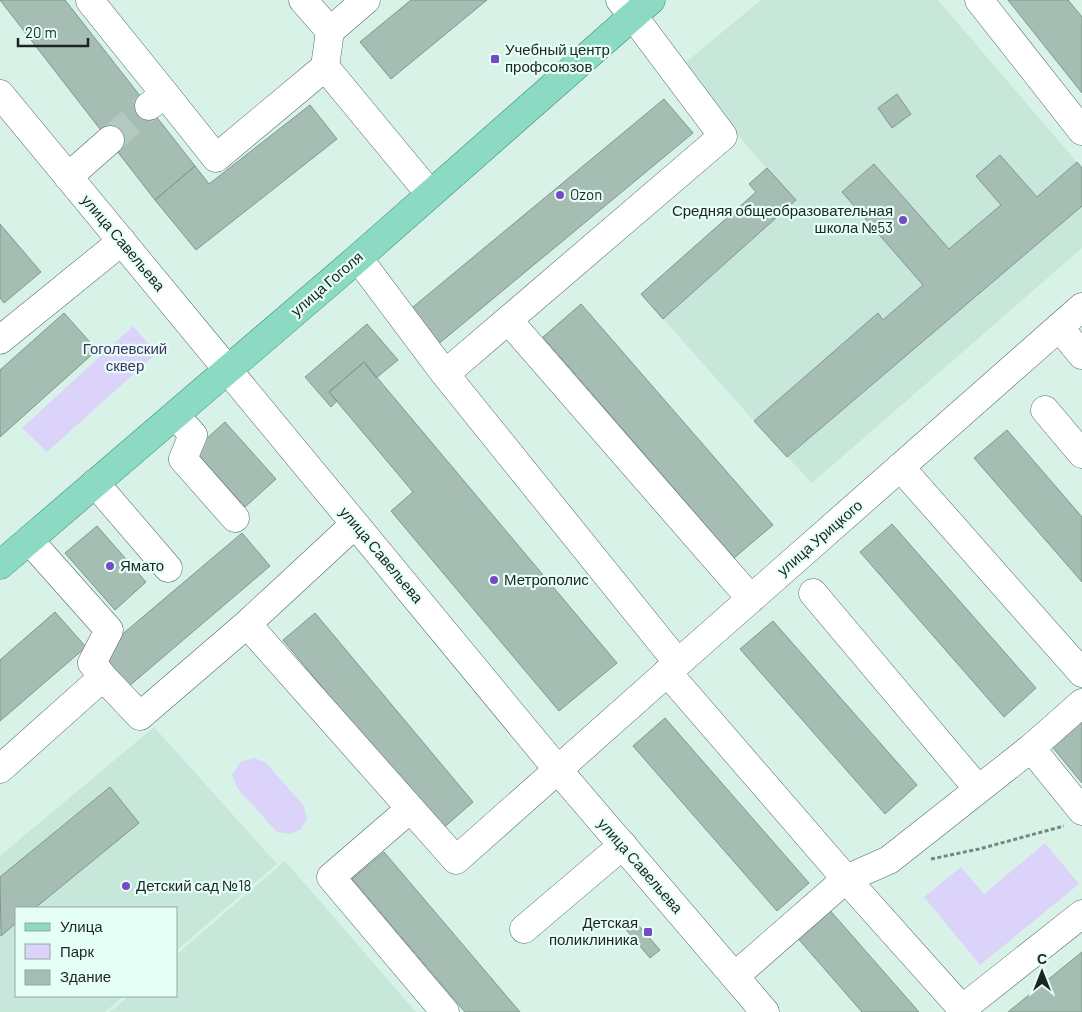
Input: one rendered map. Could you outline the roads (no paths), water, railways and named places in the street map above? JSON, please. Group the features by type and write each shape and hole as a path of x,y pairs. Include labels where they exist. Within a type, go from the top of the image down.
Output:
{"main road":[{"name":"улица Гоголя","path":"0,565 358,258 635,5"}],"street":[{"path":"91,0 157,100 216,158 325,67 330,31 366,0"},
{"path":"304,0 330,31"},
{"path":"979,0 1082,130"},
{"path":"444,374 723,136 635,5"},
{"path":"325,67 430,194"},
{"name":"улица Савельева","path":"0,94 558,770 766,1012"},
{"path":"68,177 110,140"},
{"path":"0,339 122,241"},
{"path":"358,258 444,374 673,667 846,879 964,1011 1082,914"},
{"name":"улица Урицкого","path":"410,809 456,860 1082,307"},
{"path":"508,320 751,599"},
{"path":"1059,328 1082,354"},
{"path":"1044,410 1082,454"},
{"path":"175,415 194,435 183,459 235,518"},
{"path":"900,467 1082,673"},
{"path":"96,483 168,568"},
{"path":"29,540 109,630 92,663 140,716 247,624 355,524"},
{"path":"813,593 978,789"},
{"path":"247,624 410,809 330,877 445,1012"},
{"path":"0,769 103,677"},
{"path":"735,976 846,879 888,860 1031,748 1082,703"},
{"path":"1031,748 1075,817"},
{"path":"524,929 623,845"}],"tunnel":[{"path":"110,140 149,106"}],"place":[{"name":"Учебный центр профсоюзов","path":"495,59"},
{"name":"Ozon","path":"560,195"},
{"name":"Средняя общеобразовательная школа №53","path":"903,220"},
{"name":"Ямато","path":"110,566"},
{"name":"Метрополис","path":"494,580"},
{"name":"Детский сад №18","path":"126,886"},
{"name":"Детская поликлиника","path":"648,932"}],"park label":[{"name":"Гоголевский сквер","path":"125,358"}]}
